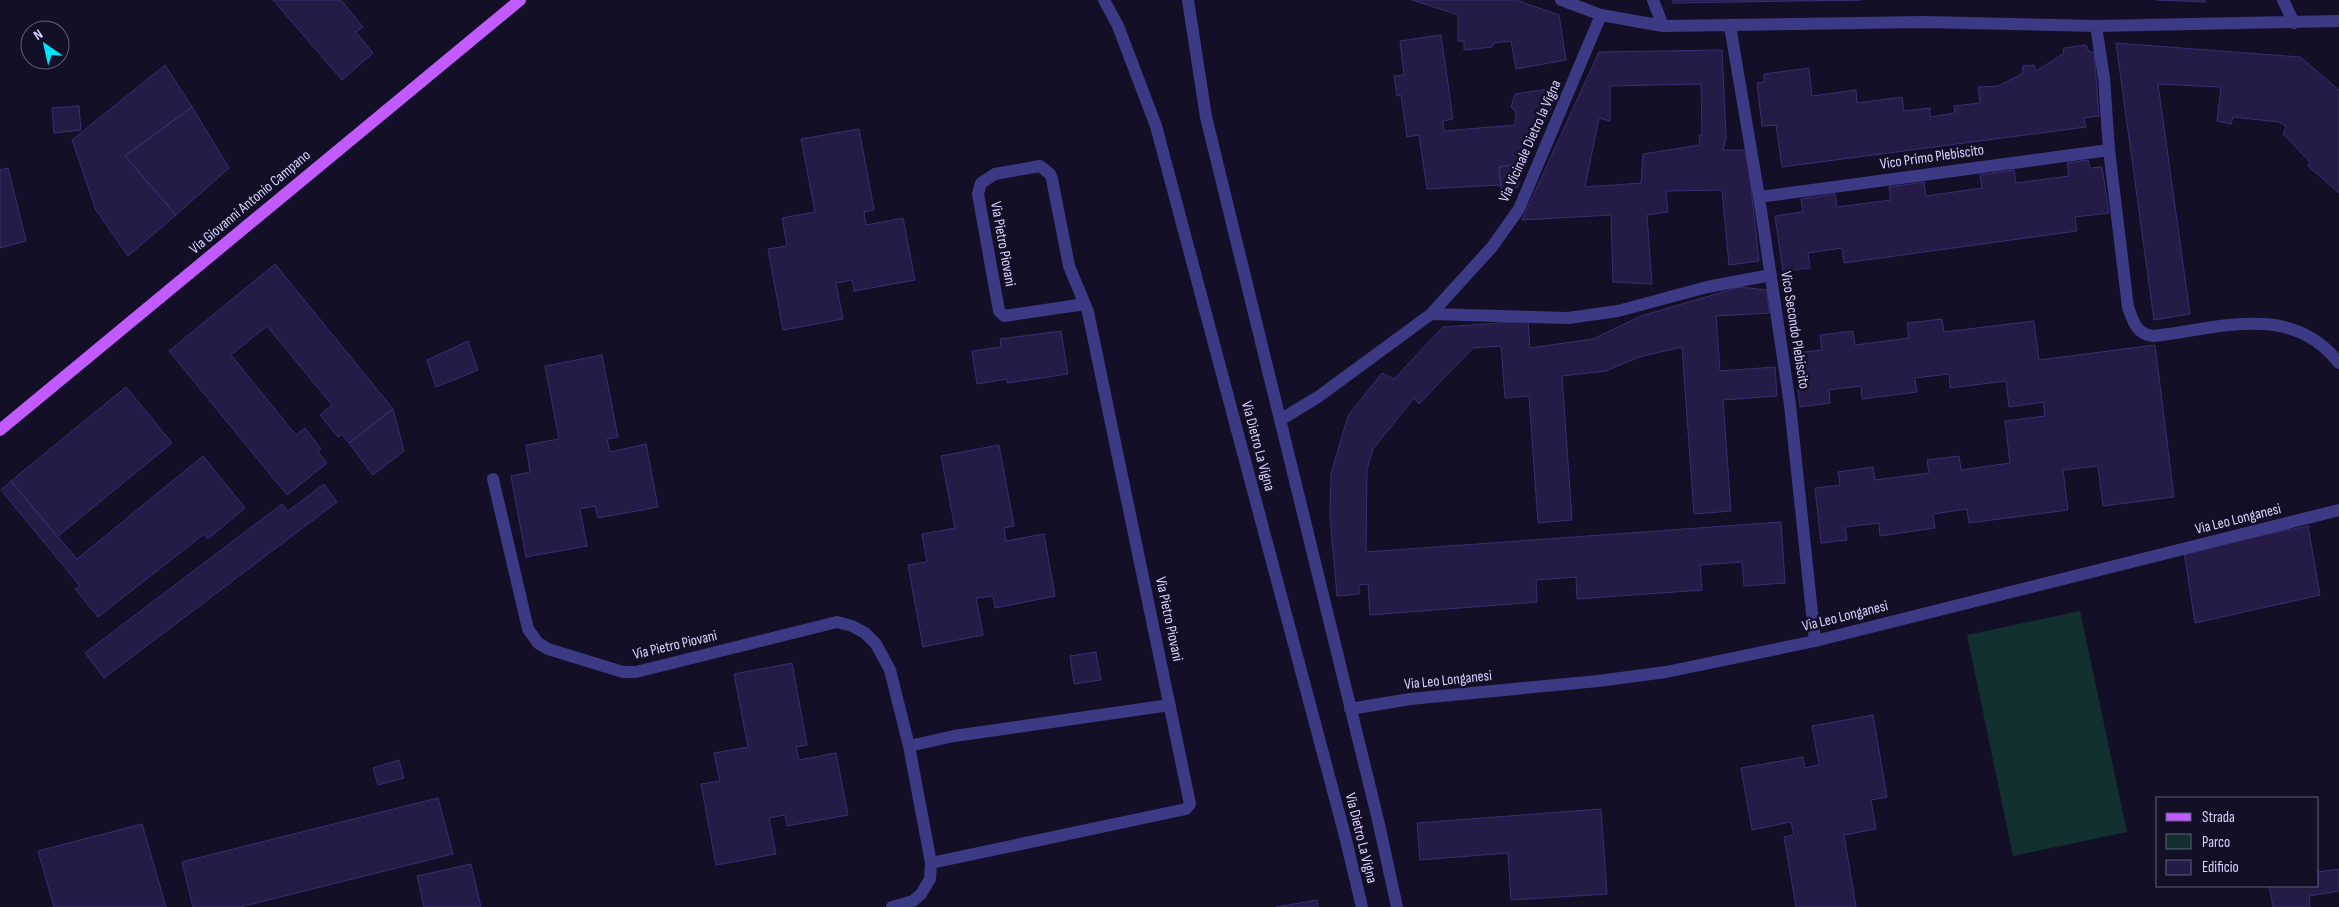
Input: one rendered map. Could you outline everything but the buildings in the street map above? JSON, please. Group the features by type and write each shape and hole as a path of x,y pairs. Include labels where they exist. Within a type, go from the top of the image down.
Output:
{"main road":[{"name":"Via Giovanni Antonio Campano","path":"0,430 520,0"}],"street":[{"name":"Via Dietro La Vigna","path":"1104,0 1118,26 1156,126 1345,836 1362,907"},
{"name":"Via Dietro La Vigna","path":"1188,0 1206,117 1397,907"},
{"path":"1561,0 1602,15 1662,26 1924,22 2096,26 2339,21"},
{"path":"1653,0 1662,26"},
{"path":"2283,0 2294,23"},
{"name":"Via Vicinale Dietro la Vigna","path":"1280,420 1318,397 1431,314 1492,247 1519,208 1602,15"},
{"name":"Vico Secondo Plebiscito","path":"1730,26 1759,197 1790,405 1815,641"},
{"path":"2096,26 2104,78 2109,150 2128,307 2133,323 2139,330 2148,335 2250,323 2273,323 2293,328 2312,337 2330,352 2339,363"},
{"name":"Vico Primo Plebiscito","path":"1759,197 2109,150"},
{"name":"Via Pietro Piovani","path":"931,863 1189,807 1190,804 1086,304 1069,266 1050,174 1040,166 995,174 982,183 978,194 999,311 1004,316 1086,304"},
{"path":"1431,314 1568,318 1618,310 1707,287 1771,275"},
{"name":"Via Pietro Piovani","path":"493,479 528,629 538,643 548,649 609,670 636,672 837,622 852,626 865,633 876,644 886,660 909,746 931,863 930,879 921,894 913,901 892,907"},
{"name":"Via Leo Longanesi","path":"1350,709 1410,699 1666,672 1815,641 2339,510"},
{"path":"909,746 954,736 1170,705"}],"green space":[{"path":"2080,611 2127,832 2013,856 1967,635"}]}
